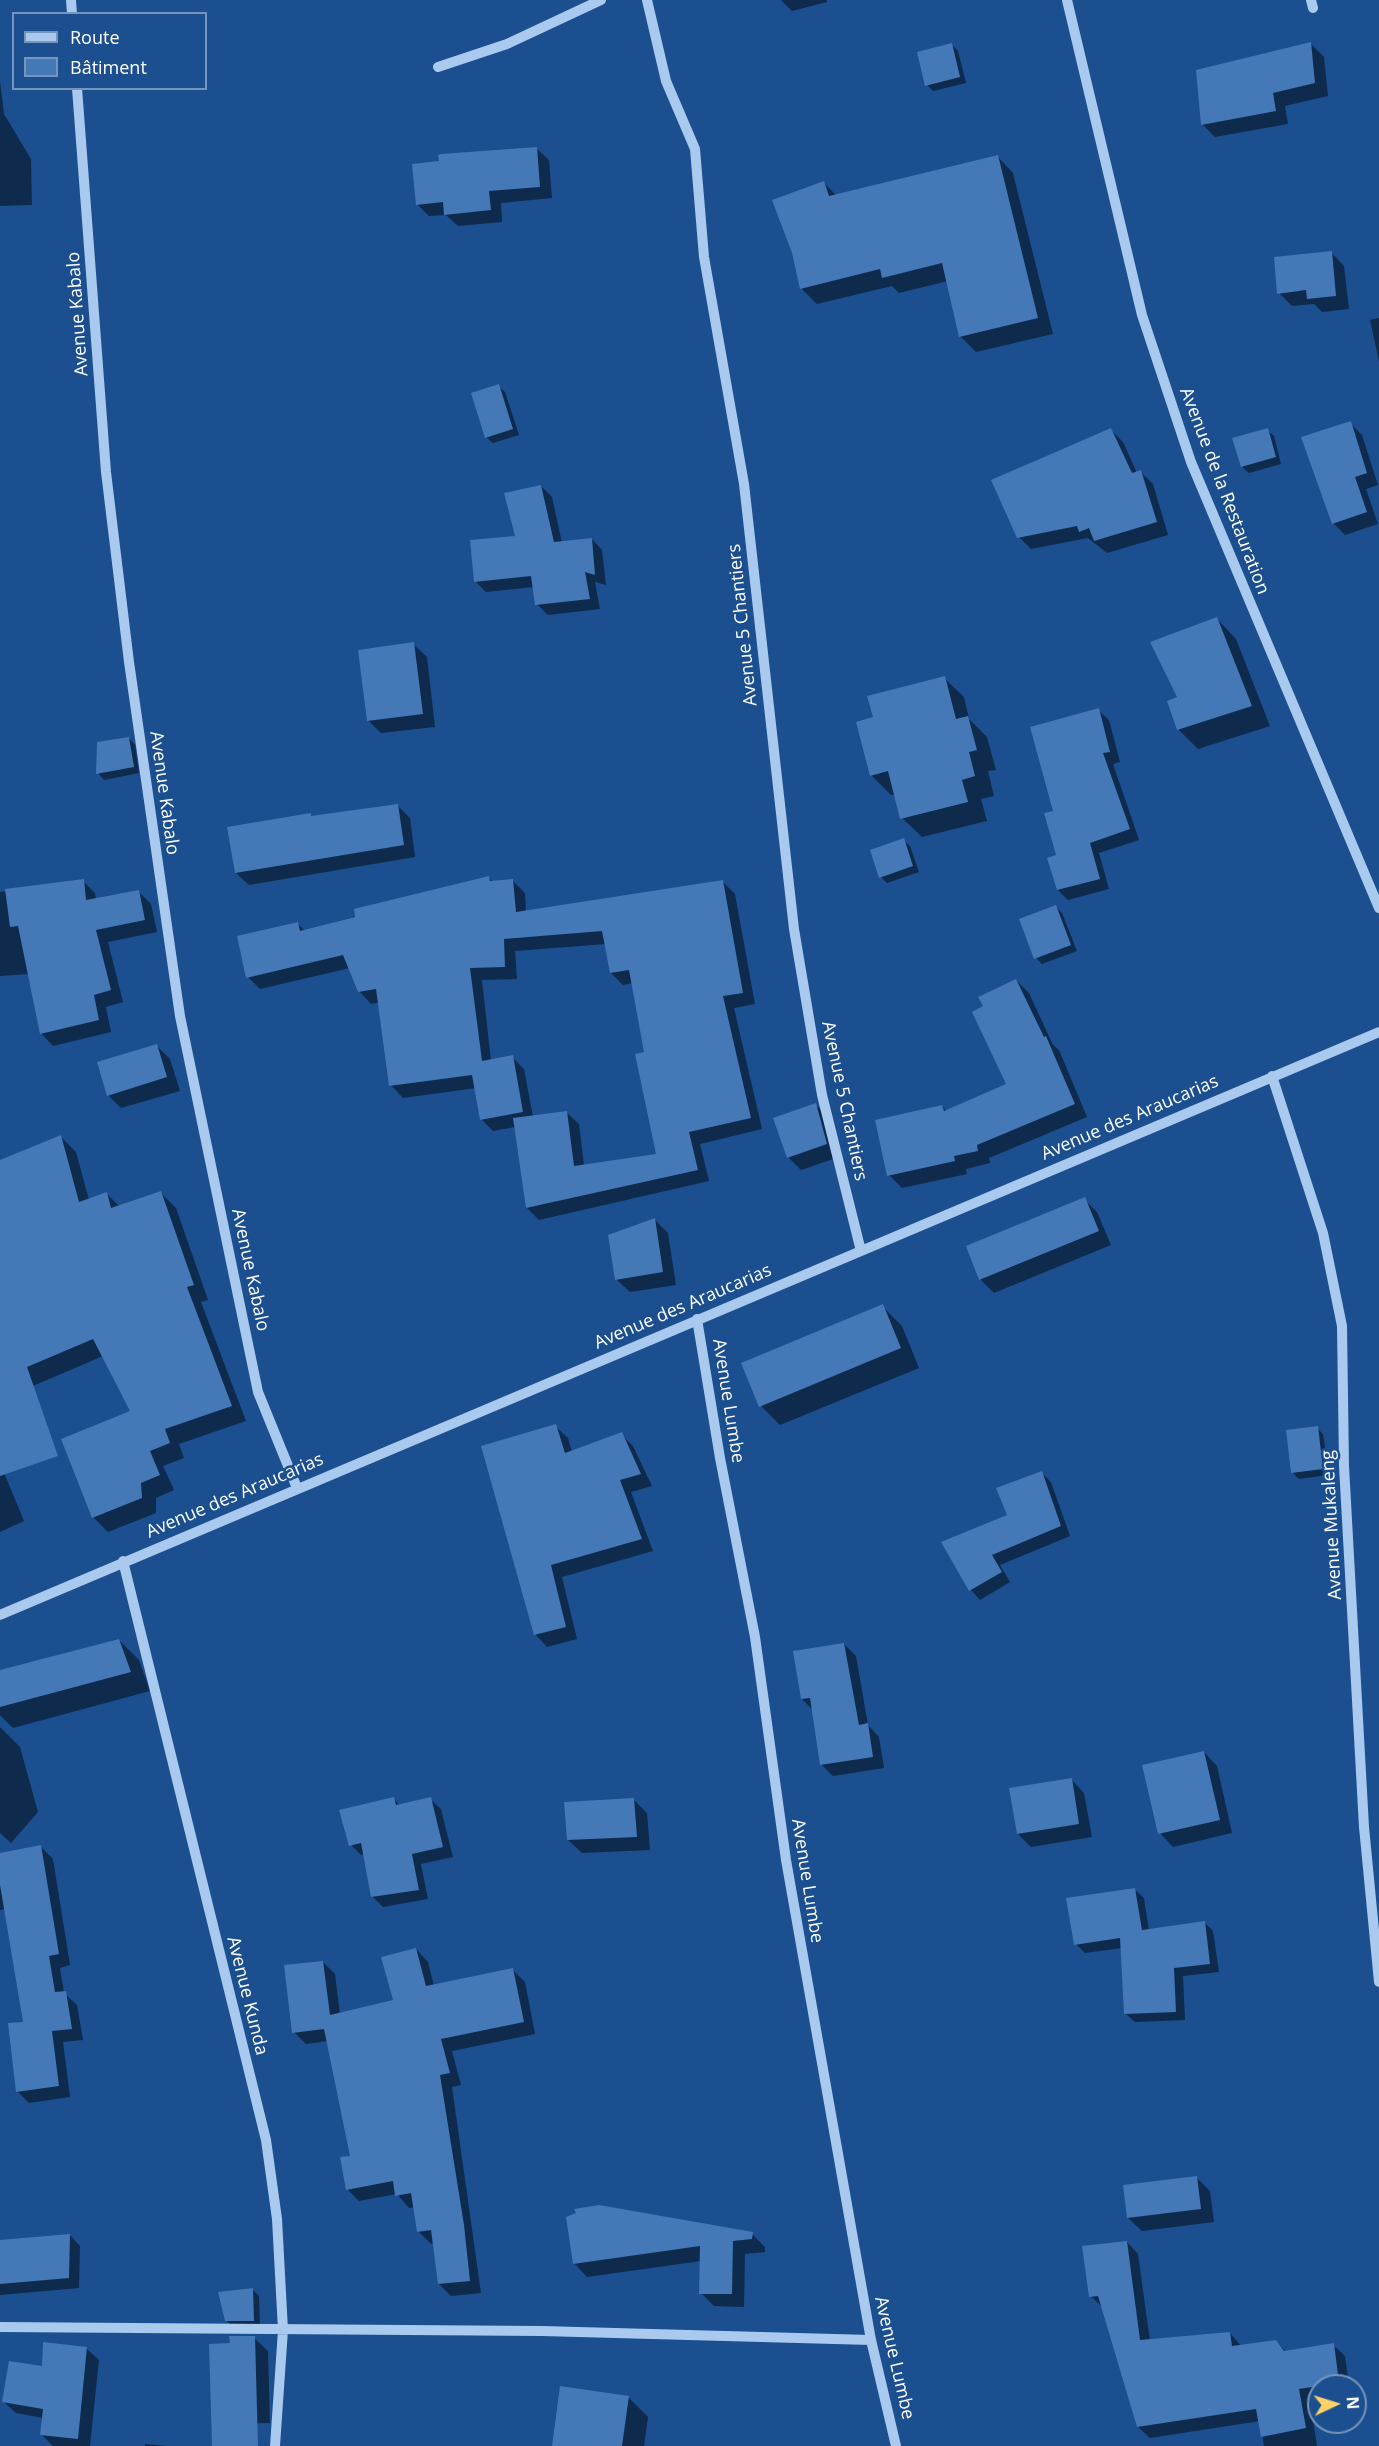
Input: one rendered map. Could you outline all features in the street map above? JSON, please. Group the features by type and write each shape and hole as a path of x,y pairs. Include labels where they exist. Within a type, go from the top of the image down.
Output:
{"street":[{"path":"438,67 507,44 601,0"},
{"name":"Avenue 5 Chantiers","path":"647,0 666,81 695,149 704,257 744,484 794,929 822,1095 861,1251"},
{"name":"Avenue de la Restauration","path":"1067,0 1142,315 1191,462 1379,908"},
{"name":"Avenue Kabalo","path":"77,90 106,472 129,662 180,1016 258,1392 297,1488"},
{"name":"Avenue des Araucarias","path":"0,1615 123,1561 1379,1032"},
{"name":"Avenue Mukaleng","path":"1272,1076 1323,1233 1342,1326 1344,1466 1362,1804 1379,1982"},
{"name":"Avenue Lumbe","path":"697,1319 720,1458 755,1637 786,1860 871,2340 896,2446"},
{"name":"Avenue Kunda","path":"123,1561 266,2140 278,2218 283,2330 275,2446"},
{"path":"0,2327 542,2331 871,2340"}],"building":[{"path":"1311,42 1315,83 1273,93 1276,111 1201,125 1196,70"},
{"path":"952,43 960,77 925,86 917,52"},
{"path":"537,147 540,187 489,191 491,210 444,215 443,202 416,205 412,164 439,161 438,155 441,154"},
{"path":"998,155 1038,318 959,337 942,263 882,278 880,269 800,289 792,253 772,200 824,181 829,196"},
{"path":"1332,251 1336,296 1307,299 1306,290 1277,294 1274,257"},
{"path":"499,384 513,429 485,438 471,393"},
{"path":"1351,421 1367,473 1355,477 1367,512 1332,524 1301,437"},
{"path":"1111,428 1132,473 1141,470 1157,522 1094,541 1089,528 1079,532 1077,526 1017,538 991,480"},
{"path":"1268,428 1276,457 1241,467 1232,438"},
{"path":"541,485 554,542 592,538 595,575 585,572 590,599 535,605 531,576 474,582 470,540 515,536 504,493"},
{"path":"1217,617 1252,706 1177,730 1167,701 1177,697 1150,642"},
{"path":"414,642 423,714 367,721 358,650"},
{"path":"945,676 956,719 968,716 977,750 969,752 975,776 962,780 968,802 900,819 888,771 870,776 856,722 873,717 867,696"},
{"path":"1099,708 1110,752 1103,753 1130,829 1090,843 1100,879 1057,890 1047,858 1056,855 1044,813 1053,811 1030,727"},
{"path":"129,737 134,767 96,774 97,742"},
{"path":"398,804 404,845 235,873 227,827 311,813 311,816"},
{"path":"904,838 913,866 879,878 870,850"},
{"path":"489,876 490,881 513,879 516,912 723,880 743,993 723,996 751,1118 689,1132 698,1170 526,1208 513,1118 567,1111 574,1166 656,1154 635,1054 644,1052 629,970 610,973 602,931 504,939 505,967 470,968 482,1061 513,1055 523,1112 480,1120 472,1075 389,1086 376,989 358,992 343,955 246,978 237,936 298,922 300,931 355,917 354,909"},
{"path":"84,879 86,900 139,890 145,920 96,930 111,990 94,995 99,1020 40,1034 18,926 10,927 5,889"},
{"path":"1056,905 1071,945 1034,959 1019,919"},
{"path":"1016,979 1044,1037 1046,1036 1075,1104 977,1145 978,1151 954,1156 955,1161 887,1176 875,1120 942,1105 944,1111 1006,1084 972,1012 983,1006 978,997"},
{"path":"157,1044 167,1077 107,1096 97,1062"},
{"path":"816,1103 827,1144 787,1158 773,1118"},
{"path":"61,1135 79,1202 107,1192 111,1208 161,1191 194,1285 187,1287 232,1406 165,1429 170,1443 150,1451 160,1475 141,1483 142,1498 92,1518 61,1439 130,1411 93,1339 27,1367 58,1456 0,1476 0,1160"},
{"path":"1085,1197 1099,1231 979,1280 966,1246"},
{"path":"655,1218 663,1272 615,1280 608,1235"},
{"path":"883,1304 901,1348 759,1407 741,1363"},
{"path":"556,1424 565,1453 622,1432 641,1474 620,1480 642,1539 551,1565 566,1627 534,1635 481,1446"},
{"path":"1318,1426 1323,1469 1291,1473 1286,1430"},
{"path":"1042,1471 1061,1526 992,1555 1002,1572 969,1591 941,1542 1007,1515 996,1488"},
{"path":"119,1639 131,1672 0,1707 0,1670"},
{"path":"844,1643 859,1725 868,1723 873,1757 820,1765 810,1698 801,1699 793,1651"},
{"path":"1204,1751 1220,1820 1158,1834 1142,1765"},
{"path":"1072,1778 1079,1824 1017,1834 1009,1788"},
{"path":"394,1797 396,1805 431,1797 443,1847 412,1854 419,1890 371,1897 361,1843 349,1846 339,1810"},
{"path":"634,1798 637,1837 567,1840 564,1802"},
{"path":"41,1845 59,1954 49,1956 55,1992 66,1991 72,2029 52,2031 59,2086 16,2092 8,2023 23,2022 0,1885 0,1853"},
{"path":"1135,1888 1142,1930 1205,1921 1210,1964 1174,1968 1176,2012 1124,2014 1120,1938 1074,1945 1066,1898"},
{"path":"416,1948 426,1986 513,1968 524,2022 441,2039 450,2073 440,2075 464,2225 470,2281 438,2284 431,2230 417,2232 411,2193 395,2196 393,2181 346,2190 340,2157 350,2156 324,2029 292,2033 284,1965 323,1961 330,2015 393,2000 381,1957"},
{"path":"1197,2176 1201,2209 1127,2218 1123,2185"},
{"path":"599,2205 753,2232 752,2239 733,2241 732,2294 699,2294 700,2246 573,2264 566,2217 576,2213 574,2209"},
{"path":"70,2234 69,2278 0,2284 0,2240"},
{"path":"1127,2241 1140,2340 1230,2332 1232,2346 1276,2340 1284,2351 1334,2343 1338,2374 1307,2374 1307,2388 1299,2389 1306,2428 1261,2437 1256,2409 1137,2427 1098,2296 1089,2297 1082,2246"},
{"path":"253,2288 254,2321 225,2321 218,2292"},
{"path":"229,2336 255,2336 258,2446 212,2446 209,2344 230,2343"},
{"path":"43,2342 87,2347 78,2439 40,2435 43,2409 2,2402 9,2361 42,2366"},
{"path":"560,2386 629,2396 622,2446 552,2446"}]}
